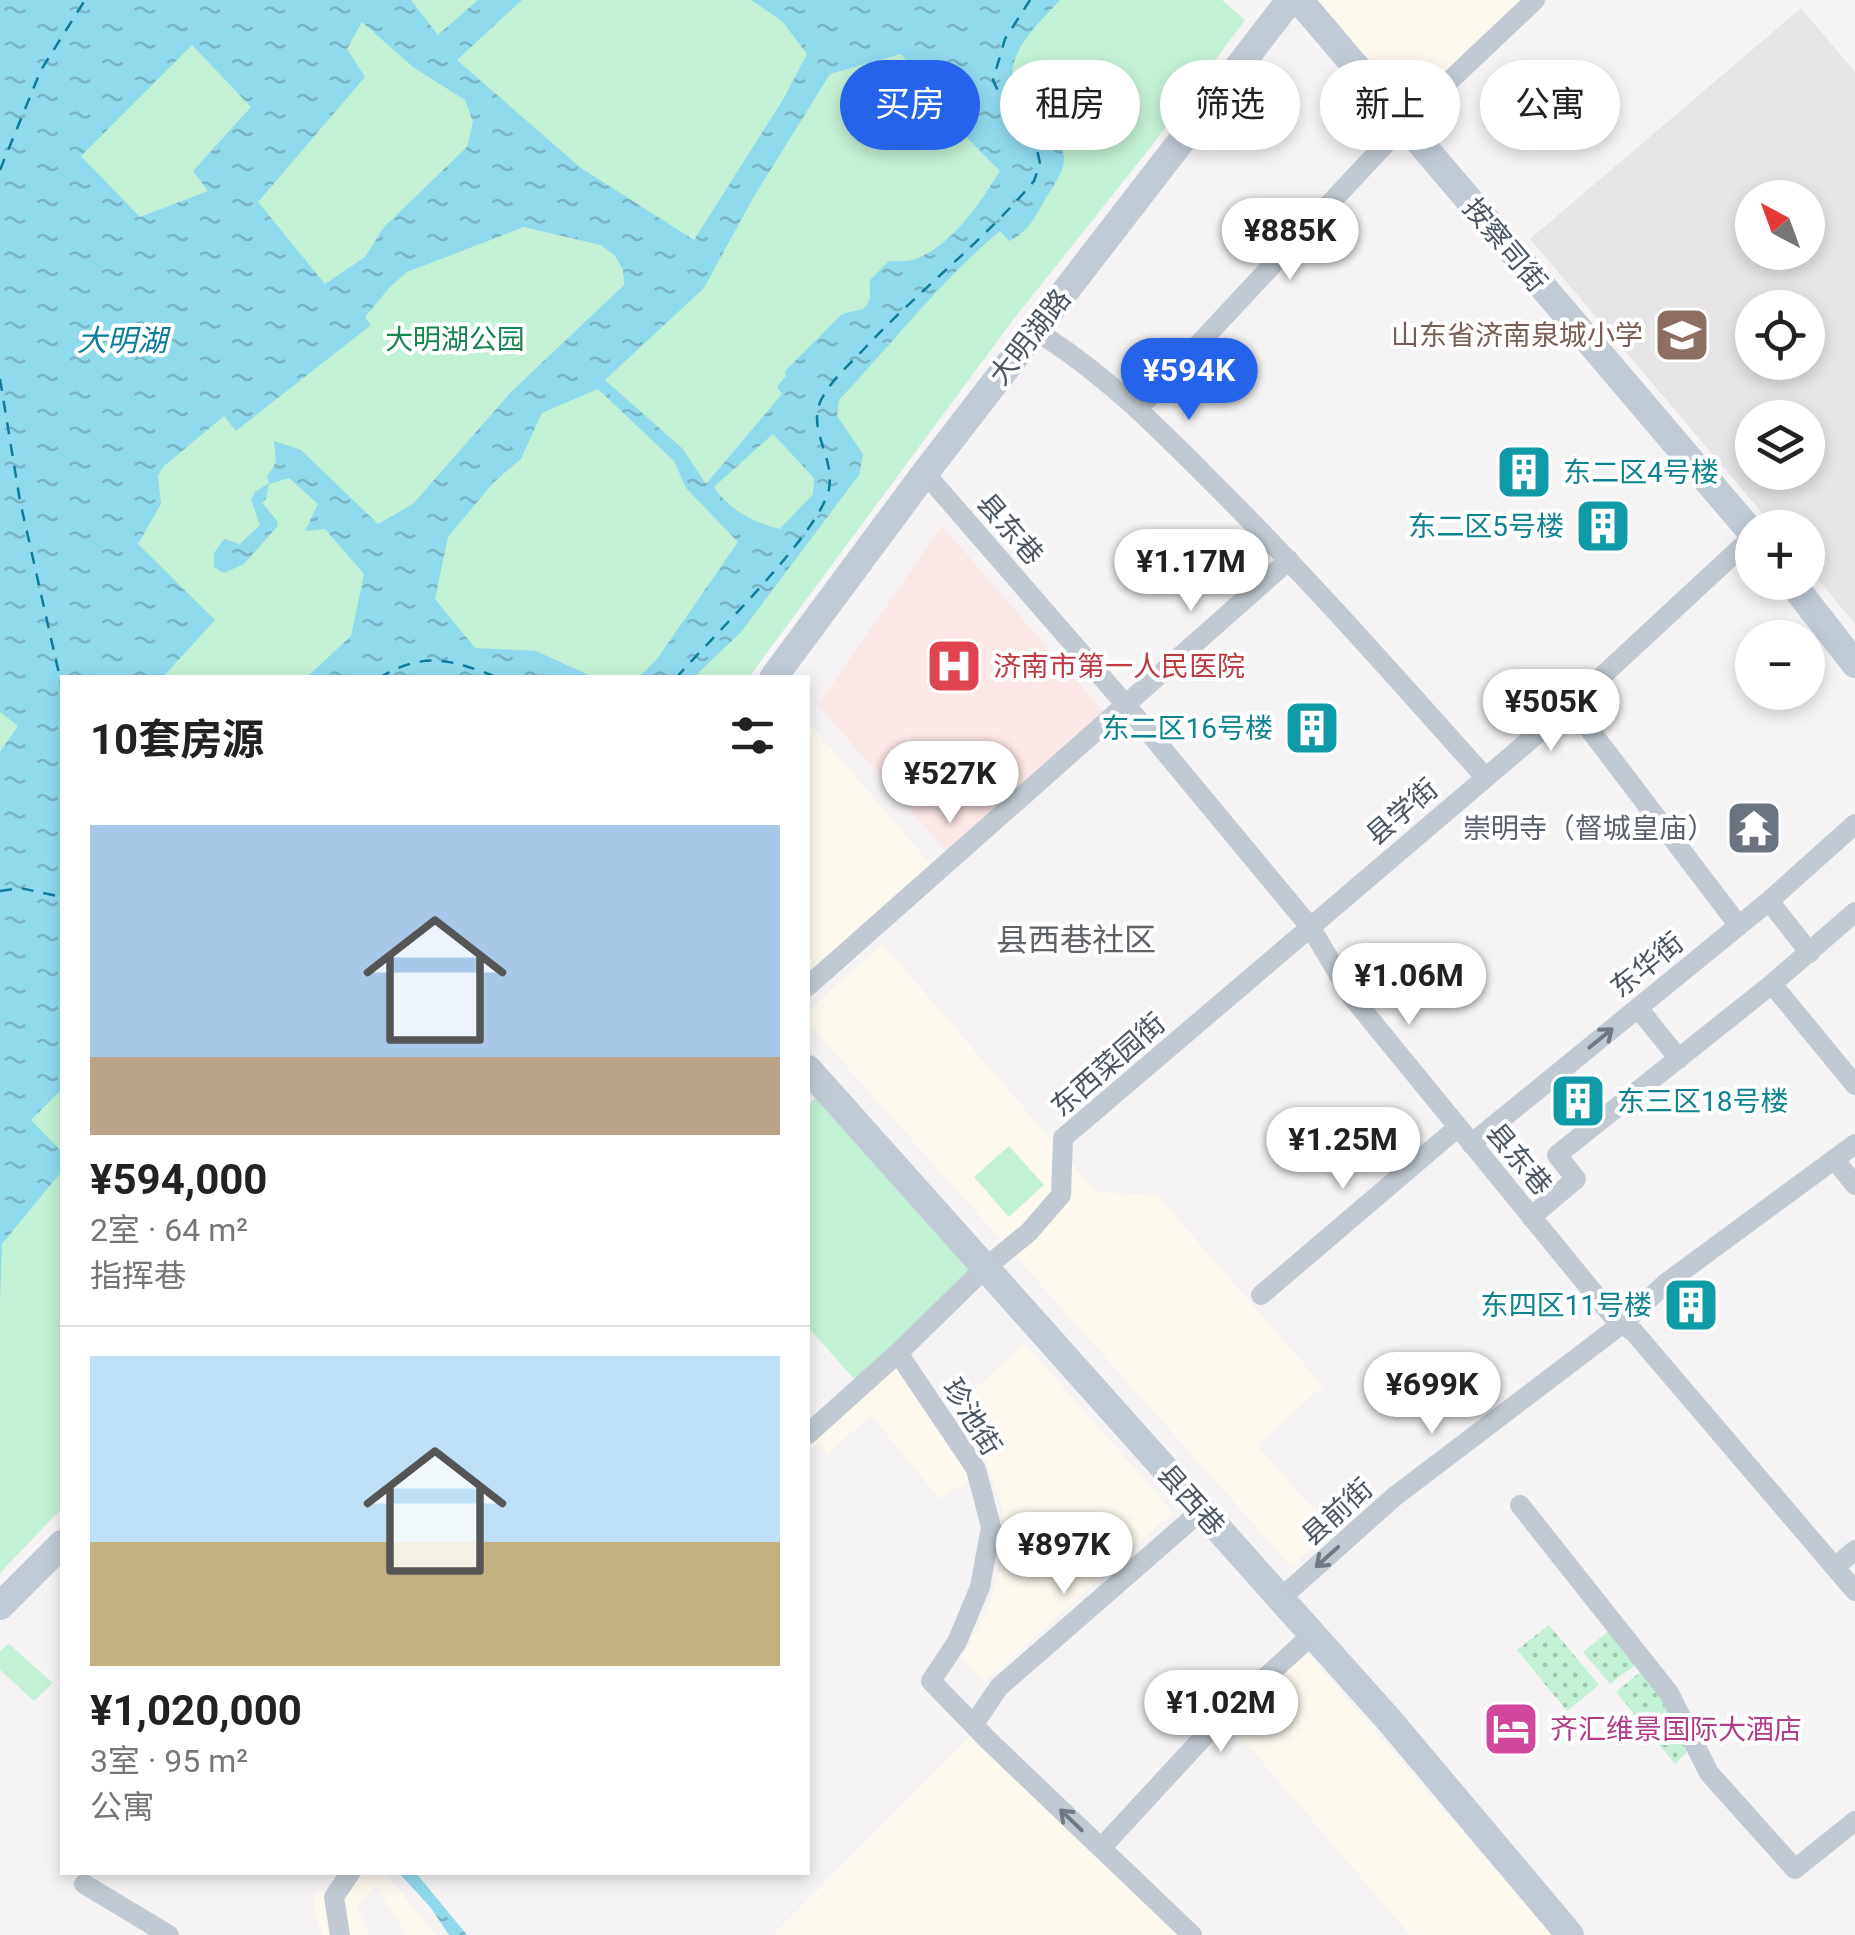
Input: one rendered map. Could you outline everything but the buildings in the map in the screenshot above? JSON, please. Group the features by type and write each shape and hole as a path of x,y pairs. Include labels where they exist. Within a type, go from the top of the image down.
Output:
{"main road":[{"name":"大明湖路","path":"792,675 931,480 1290,0"},
{"name":"大明湖路","path":"775,675 1047,338 1264,59 1299,0"},
{"name":"按察司街","path":"1299,0 1350,60"},
{"name":"按察司街","path":"1426,150 1735,515"},
{"path":"1805,600 1855,664"},
{"name":"县西巷","path":"811,1080 986,1268 1281,1598 1570,1935"},
{"path":"0,1606 60,1546"},
{"path":"0,1622 60,1564"}],"street":[{"path":"1460,71 1535,0"},
{"path":"1139,408 1380,150"},
{"path":"1047,338 1086,363 1139,408 1290,560 1486,777"},
{"name":"县东巷","path":"931,480 1310,928 1352,997 1616,1320 1623,1323 1855,1591"},
{"name":"县学街","path":"1310,928 1571,705 1735,551"},
{"path":"810,984 1290,560"},
{"path":"1571,705 1739,926"},
{"name":"东华街","path":"1260,1295 1464,1136 1638,1008 1769,901 1855,824"},
{"path":"1769,901 1810,952"},
{"path":"1531,1217 1576,1179 1557,1155 1772,984 1855,912"},
{"name":"东西菜园街","path":"810,1432 1029,1232 1062,1195 1063,1138 1310,928"},
{"path":"1772,984 1855,1085"},
{"path":"1638,1008 1679,1058"},
{"name":"县前街","path":"1281,1598 1394,1497 1623,1323 1666,1282 1855,1144"},
{"path":"1834,1159 1855,1185"},
{"name":"珍池街","path":"898,1353 976,1470 991,1528 980,1588 957,1642 931,1682 974,1724"},
{"path":"1520,1506 1669,1693 1710,1773 1795,1869 1855,1821"},
{"path":"1192,1935 974,1724 1000,1687 1201,1511"},
{"path":"1835,1567 1855,1550"},
{"path":"1102,1848 1222,1717 1312,1635"},
{"path":"340,1935 334,1897 349,1875"},
{"path":"84,1884 169,1935"}],"shaded area":[{"path":"1321,0 1522,0 1459,60 1370,60 1318,4"},
{"name":"山东省济南泉城小学","path":"1801,8 1855,72 1855,624 1825,588 1825,510 1760,510 1743,490 1825,490 1825,400 1735,400 1735,481 1530,239"},
{"name":"济南市第一人民医院","path":"942,526 1105,714 949,854 818,705"},
{"path":"812,726 932,866 810,980"},
{"path":"883,944 1096,1192 1157,1195 1323,1386 1257,1445 1332,1531 1291,1566 810,1025 810,1009"},
{"path":"1025,1344 1173,1512 985,1682 962,1658 990,1603 1004,1555 1003,1510 985,1456 952,1409"},
{"path":"896,1363 971,1479 940,1499 871,1416 827,1454 819,1444 810,1450 810,1439"},
{"path":"1306,1651 1552,1935 1410,1935 1229,1723"},
{"path":"971,1735 1184,1935 773,1935"},
{"path":"353,1875 387,1875 436,1935 406,1935 376,1885 357,1907 370,1935 322,1935 312,1903 319,1889 336,1898"}],"green space":[{"name":"大明湖公园","path":"0,0 1222,0 1245,20 1215,60 1160,60 1160,135 1013,320 750,675 60,675 60,1510 0,1573"},
{"path":"818,1095 978,1268 855,1380 810,1329 810,1103"},
{"path":"1009,1146 1044,1185 1009,1217 974,1177"},
{"path":"1549,1625 1599,1685 1567,1711 1517,1650"},
{"path":"1611,1629 1638,1663 1610,1684 1583,1652"},
{"path":"9,1644 53,1683 34,1701 0,1670 0,1651"},
{"path":"1644,1669 1664,1697 1688,1751 1675,1764 1616,1692"}],"water":[{"name":"大明湖","path":"0,0 411,0 438,35 478,0 522,0 457,60 581,168 694,240 784,98 807,54 782,21 751,0 1060,0 1022,45 1015,60 1000,60 1000,150 1062,150 1064,160 1056,181 1026,229 1009,241 1000,231 978,250 839,400 837,416 863,454 859,475 741,632 696,675 641,675 657,659 738,542 686,488 674,461 598,389 542,413 521,459 494,482 448,537 435,599 475,648 536,651 589,675 309,675 351,636 364,574 325,529 305,531 318,504 289,478 269,484 262,503 278,522 277,527 244,564 224,573 214,567 214,553 224,539 240,544 260,525 251,500 255,492 269,483 267,477 276,462 274,441 301,450 378,524 413,504 511,392 624,285 623,270 615,256 601,245 524,227 407,272 365,317 371,325 236,431 224,416 163,467 158,476 161,504 138,544 215,620 165,675 60,675 60,1091 31,1120 60,1150 60,1173 2,1244 0,1303 0,752 18,726 0,712","holes":["362,22 413,67 465,100 473,122 467,147 384,227 365,257 325,284 258,202 365,77 347,49","192,45 251,107 193,171 208,191 140,217 81,156","901,54 906,60 980,60 979,150 1000,171 974,210 939,246 912,260 889,261 870,280 867,305 842,314 785,371 786,376 777,387 782,394 706,484 683,449 605,380 704,288 753,198 830,74 840,71 840,60 880,60","773,434 814,478 813,494 780,529 743,514 714,487"]},
{"path":"401,1875 418,1875 467,1935 449,1935"}],"ferry route":[{"path":"0,170 41,70 85,0"},
{"path":"679,675 786,558 821,508 830,477 817,422 821,400 830,386 1034,181 1040,164 1036,144 1009,115 993,80 1005,39 1030,0"},
{"path":"0,379 20,501 60,678"},
{"path":"384,675 425,661 453,663 491,675"},
{"path":"0,891 20,888 60,897"}],"place":[{"name":"山东省济南泉城小学","path":"1682,335"},
{"name":"东二区4号楼","path":"1524,472"},
{"name":"东二区5号楼","path":"1603,526"},
{"name":"济南市第一人民医院","path":"954,666"},
{"name":"东二区16号楼","path":"1312,728"},
{"name":"崇明寺（督城皇庙）","path":"1754,828"},
{"name":"东三区18号楼","path":"1578,1101"},
{"name":"东四区11号楼","path":"1691,1305"},
{"name":"齐汇维景国际大酒店","path":"1511,1729"}],"district":[{"name":"县西巷社区","path":"1076,940"}]}
